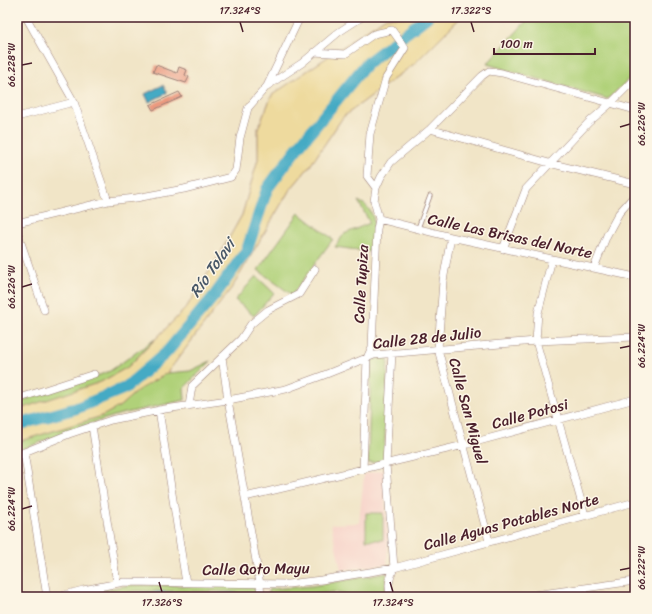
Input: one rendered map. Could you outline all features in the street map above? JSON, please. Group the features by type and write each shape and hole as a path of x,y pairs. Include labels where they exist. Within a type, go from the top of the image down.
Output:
{"street":[{"path":"26,17 74,102 108,201"},
{"path":"17,223 108,201 136,198 184,189 231,177 236,170 240,138 248,108 267,86 300,17"},
{"path":"267,86 302,63 339,32 362,17"},
{"path":"314,52 345,54 374,34 392,30 406,48 386,78 370,134 366,176 376,188"},
{"path":"379,219 374,201 376,188 391,162 430,129 482,76 489,71 502,73 635,110"},
{"path":"503,249 526,189 588,123 635,79"},
{"path":"17,117 74,102"},
{"path":"430,129 549,163 635,184"},
{"path":"594,268 607,234 619,213 635,195"},
{"name":"Calle Las Brisas del Norte","path":"379,219 451,238 635,277"},
{"name":"Calle Tupiza","path":"364,470 367,358 372,347 377,229 379,219"},
{"path":"17,231 44,310"},
{"name":"Calle San Miguel","path":"451,238 443,281 438,349 489,541"},
{"path":"552,259 538,313 536,341 585,515"},
{"path":"189,406 192,386 241,338 252,324 268,310 299,294 315,269"},
{"name":"Calle 28 de Julio","path":"17,455 92,426 112,420 159,410 228,400 286,389 374,355 536,341 635,337"},
{"path":"392,354 386,464 394,568 389,583 389,592 392,597"},
{"path":"222,357 261,596"},
{"path":"17,399 94,374"},
{"name":"Calle Potosi","path":"244,497 364,470 464,445 635,399"},
{"path":"159,410 186,583"},
{"path":"92,426 117,583"},
{"path":"24,452 47,597"},
{"name":"Calle Aguas Potables Norte","path":"394,568 635,502"},
{"name":"Calle Qoto Mayu","path":"57,597 117,583 288,584 394,568"},
{"path":"520,597 635,581"},
{"path":"17,595 30,597"}],"lane":[{"path":"417,229 430,196"}],"shaded area":[{"path":"383,470 388,540 387,564 341,570 331,524 359,523 364,474"}],"green space":[{"path":"530,17 635,17 635,73 608,99 487,64"},
{"path":"358,201 370,210 373,216 374,230 372,252 335,247 344,234 370,223"},
{"path":"299,213 333,239 292,295 258,270"},
{"path":"256,276 274,293 254,316 235,300"},
{"path":"155,339 128,367 101,382 17,410 17,402 81,382 110,371"},
{"path":"388,357 384,461 368,463 371,362 375,358"},
{"path":"211,361 184,388 185,400 121,414 92,423 17,451 17,442 102,416 120,406 138,390 167,373 190,371"},
{"path":"366,513 383,513 383,540 366,540"},
{"path":"387,573 385,592 388,597 352,597 334,592 296,597 268,597 269,589 312,586"},
{"path":"131,585 257,586 257,597 230,592 135,591 106,597 73,597 94,591"}],"sand":[{"path":"386,17 461,17 414,64 343,117 310,166 289,191 233,286 167,373 138,390 120,406 102,416 17,442 17,410 101,382 128,367 186,308 217,259 242,215 258,159 258,128 272,95"}],"water":[{"path":"163,85 167,93 149,102 145,94"}],"building":[{"path":"156,65 177,73 179,67 187,70 185,75 189,77 186,83 153,72"},
{"path":"179,92 182,97 153,110 150,105"}],"waterway":[{"name":"Río Tolavi","path":"17,425 77,408 125,388 166,353 215,295 247,250 267,189 295,151 367,63 427,17"},
{"path":"119,597 134,594 165,593 199,596 231,594 247,597"}]}
